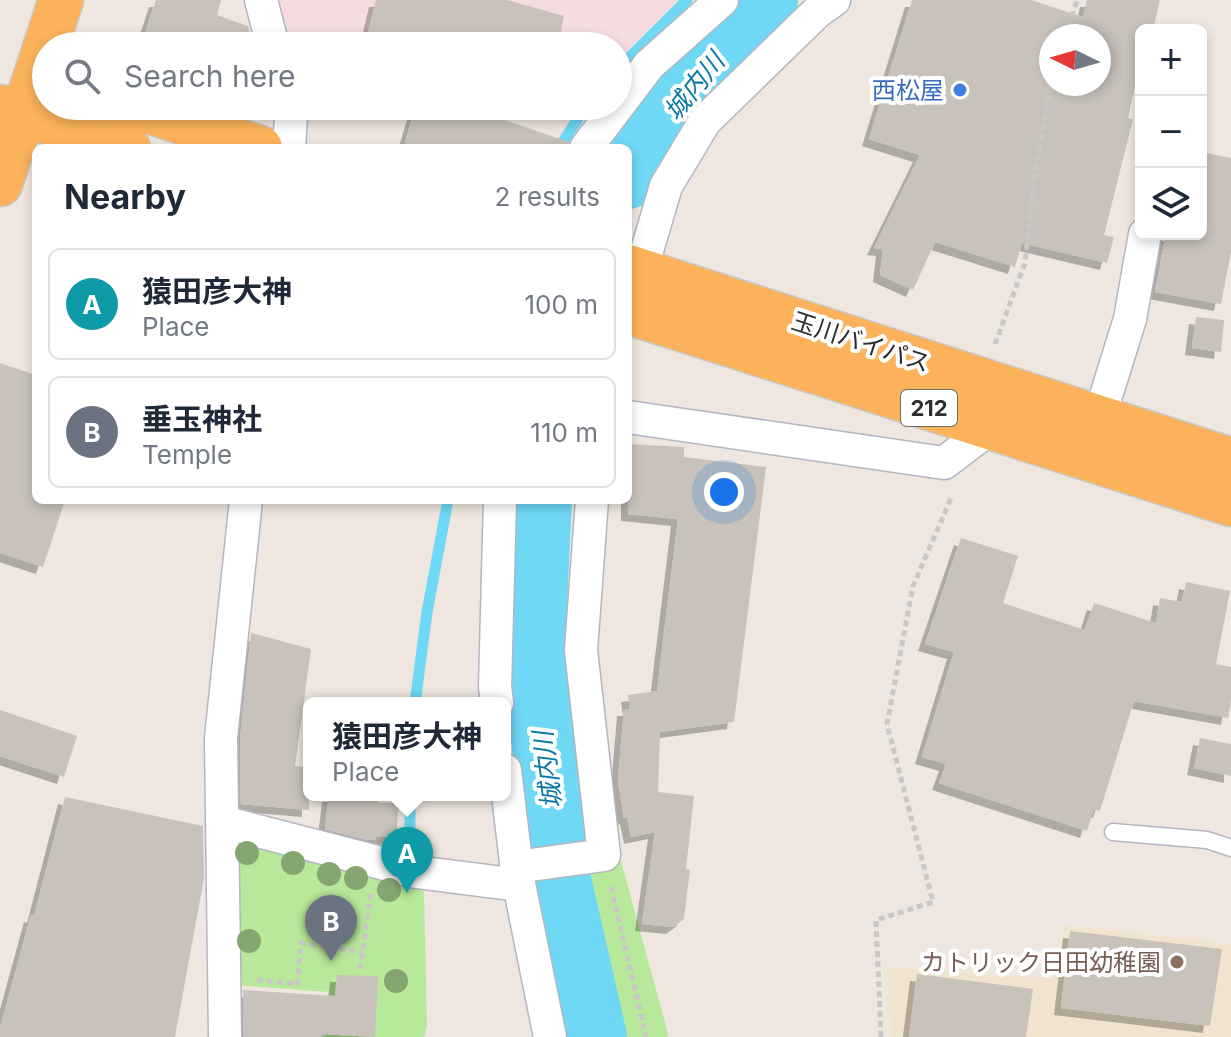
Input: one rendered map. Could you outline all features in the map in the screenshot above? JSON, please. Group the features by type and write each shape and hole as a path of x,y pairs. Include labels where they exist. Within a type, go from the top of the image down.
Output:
{"highway":[{"path":"46,32 61,0"},
{"path":"0,184 21,87 32,63"},
{"path":"79,120 121,144"},
{"path":"175,120 248,144"},
{"name":"玉川バイパス","path":"634,269 1231,460"},
{"name":"玉川バイパス","path":"632,313 1231,504"}],"street":[{"path":"261,0 269,32"},
{"path":"632,87 649,65 722,0"},
{"path":"634,269 666,186 705,121 817,12 834,0"},
{"path":"289,144 291,120"},
{"path":"589,144 607,120"},
{"path":"1099,418 1130,319 1144,240"},
{"path":"632,418 944,463 990,428"},
{"path":"225,1037 221,738 246,504"},
{"path":"496,697 500,504"},
{"path":"223,822 416,872 518,876 604,855 581,650 592,504"},
{"path":"509,801 518,876 550,1037"}],"lane":[{"path":"1113,832 1207,840 1231,848"}],"path":[{"path":"1070,24 1077,0"},
{"path":"993,349 1025,263 1035,175 1049,96"},
{"path":"881,1037 876,920 933,902 887,724 913,586 956,487"},
{"path":"604,855 646,1037"},
{"path":"360,969 376,861"},
{"path":"224,976 297,984 301,943 362,952"}],"shaded area":[{"path":"265,0 684,0 632,48 632,32 273,32"},
{"path":"1065,925 1231,944 1231,1037 891,1037 887,967 1053,979"}],"green space":[{"path":"235,840 424,891 427,1026 424,1037 325,1037 328,992 235,985"},
{"path":"621,861 668,1037 618,1037 583,869"}],"building":[{"path":"156,0 221,0 217,15 248,26 250,32 146,32"},
{"path":"376,0 507,0 564,16 561,32 368,32"},
{"path":"912,0 1031,0 1083,17 1087,0 1160,0 1154,24 1135,24 1135,86 1128,118 1133,119 1104,235 1114,237 1107,263 1022,243 1015,267 935,242 913,290 880,275 883,249 874,248 920,155 869,139"},
{"path":"412,120 504,120 569,142 568,144 405,143"},
{"path":"1207,153 1231,158 1231,252 1221,304 1155,292 1165,240 1207,240"},
{"path":"1196,317 1224,320 1221,352 1192,348"},
{"path":"0,363 32,374 32,504 64,504 43,567 0,553"},
{"path":"632,444 684,447 684,457 766,467 734,722 660,732 658,792 694,796 684,919 673,927 642,924 655,832 631,837 627,817 624,818 618,781 624,709 630,709 628,695 657,691 678,519 628,514 628,504 632,504"},
{"path":"961,538 1018,556 1003,603 1085,630 1094,603 1156,623 1160,598 1182,602 1186,582 1230,591 1216,664 1231,667 1228,718 1134,701 1100,811 1094,809 1087,831 939,783 946,764 922,757 954,652 925,644"},
{"path":"251,633 311,649 295,766 303,767 303,801 309,801 309,810 241,804 240,739"},
{"path":"0,710 77,736 64,777 0,756"},
{"path":"1200,738 1231,744 1231,776 1194,768"},
{"path":"65,797 203,826 204,878 175,1037 0,1037"},
{"path":"328,801 399,803 396,838 376,836 375,840 363,839 325,829"},
{"path":"1070,931 1222,949 1210,1026 1061,1008"},
{"path":"917,974 1033,989 1026,1037 909,1037"},
{"path":"337,975 378,976 375,1037 322,1034 321,1037 244,1037 243,990 335,996"}],"waterway":[{"path":"632,55 687,0"},
{"name":"城内川","path":"632,171 675,106 766,0"},
{"path":"562,144 577,120"},
{"path":"416,697 427,612 447,504"},
{"name":"城内川","path":"540,504 533,649 559,880 595,1037"},
{"path":"410,801 410,854"}],"place":[{"name":"西松屋","path":"960,90"},
{"name":"猿田彦大神","path":"407,893"},
{"name":"垂玉神社","path":"331,961"},
{"name":"カトリック日田幼稚園","path":"1177,962"}]}
